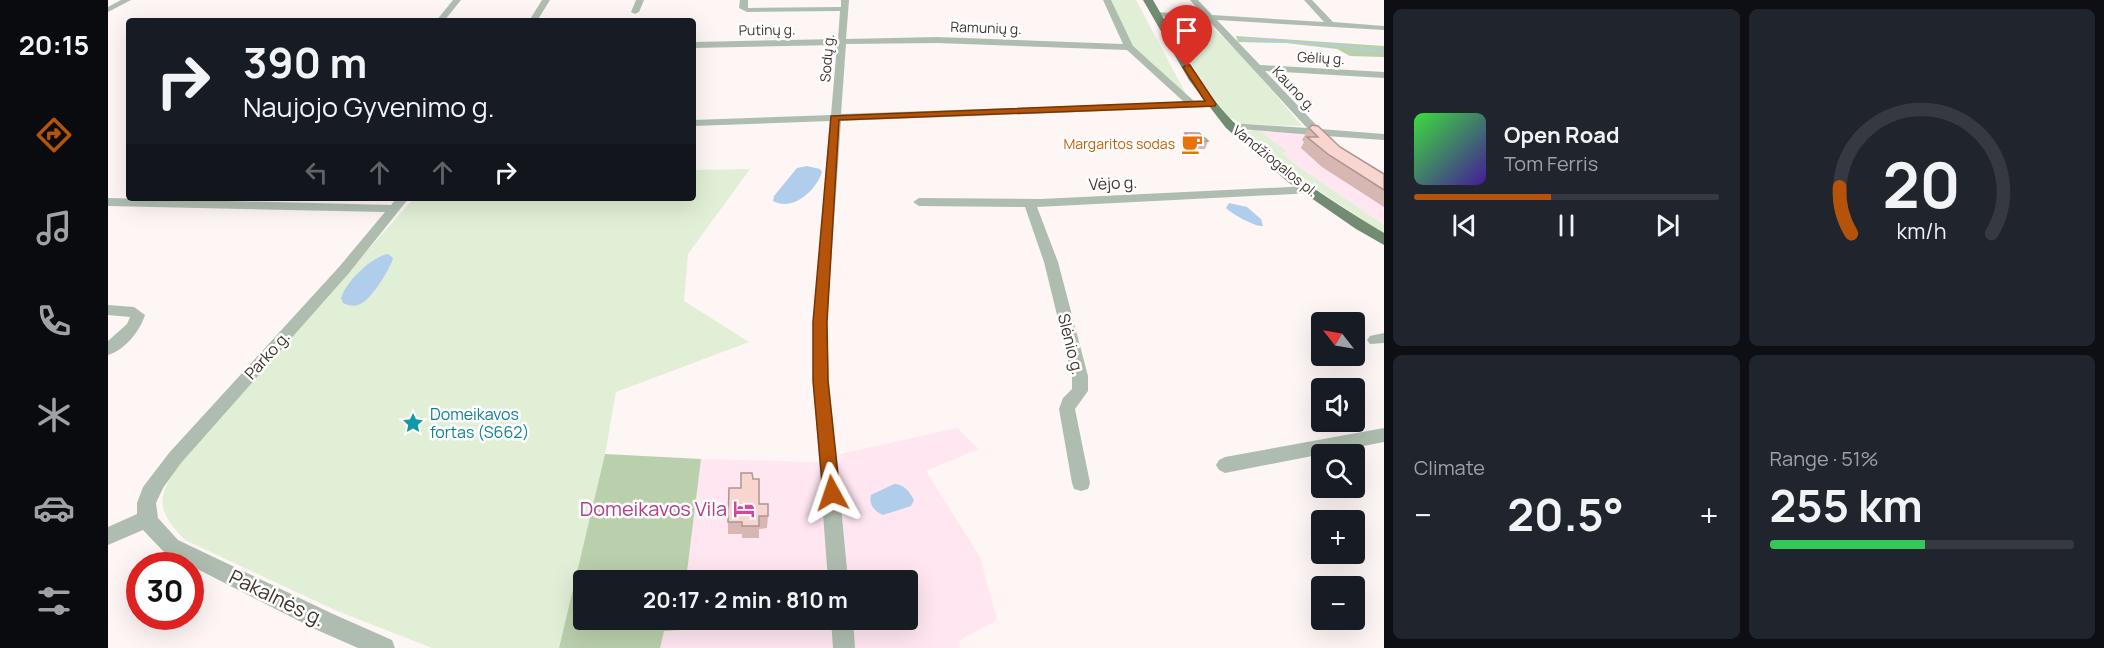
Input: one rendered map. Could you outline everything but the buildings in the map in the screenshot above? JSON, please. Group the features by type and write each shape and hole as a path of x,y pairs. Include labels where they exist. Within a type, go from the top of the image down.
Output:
{"main road":[{"name":"Vandžiogalos pl.","path":"1148,0 1211,104 1231,126 1309,190 1384,240"}],"street":[{"path":"108,10 127,0"},
{"path":"442,18 457,0"},
{"path":"535,18 546,0"},
{"path":"635,12 640,0"},
{"path":"744,0 743,8 747,10 844,4"},
{"path":"1107,0 1129,47 1192,104"},
{"name":"Kauno g.","path":"1194,0 1333,149"},
{"path":"1308,0 1331,25"},
{"name":"Sodų g.","path":"837,570 820,350 820,322 844,4"},
{"path":"1156,14 1384,28"},
{"name":"Ramunių g.","path":"842,42 937,40 1129,47"},
{"name":"Putinų g.","path":"696,45 842,42"},
{"name":"Gėlių g.","path":"1256,68 1384,75"},
{"path":"696,123 1211,104"},
{"path":"1231,126 1384,137"},
{"name":"Vėjo g.","path":"919,202 1030,203 1309,190"},
{"path":"108,202 399,203"},
{"name":"Parko g.","path":"146,519 146,507 150,494 175,458 344,270 399,203"},
{"name":"Slėnio g.","path":"1030,203 1049,256 1080,376 1080,391 1069,403 1067,409 1081,483"},
{"path":"108,310 134,312 138,315 134,327 108,350"},
{"path":"1225,465 1384,435"},
{"path":"108,536 146,519"},
{"name":"Pakalnės g.","path":"146,519 152,530 171,546 325,622 384,648"},
{"path":"843,630 844,648"}],"shaded area":[{"path":"1259,130 1308,133 1384,186 1384,225 1299,167 1282,153 1286,152"},
{"path":"957,428 979,449 926,471 980,557 997,620 959,641 960,648 660,648 664,630 918,630 918,570 687,570 701,459 841,463 840,454"}],"green space":[{"path":"1107,0 1136,0 1186,94 1129,47"},
{"path":"1164,18 1202,20 1208,23 1246,60 1302,126 1243,124 1229,117 1209,93"},
{"path":"1236,36 1384,46 1384,57 1350,56 1337,49 1286,43 1238,42"},
{"path":"1259,130 1287,152 1282,153 1299,167 1384,225 1384,234 1300,178 1252,140 1245,132"},
{"name":"Domeikavos fortas (S662)","path":"750,169 688,254 684,301 749,342 616,392 605,454 577,570 573,570 573,589 559,648 432,648 335,610 185,540 168,519 162,501 164,492 182,460 411,201 696,201 696,170"},
{"path":"605,454 701,459 687,570 577,570"},
{"path":"573,589 573,630 679,630 664,631 660,648 559,648"}],"water":[{"path":"807,166 820,169 822,172 809,192 788,204 773,201 774,196 797,168"},
{"path":"1229,203 1247,207 1261,219 1263,226 1249,222 1233,213 1226,208"},
{"path":"388,254 393,258 389,269 370,296 357,305 343,303 341,298 354,278 374,260"},
{"path":"894,484 906,489 914,500 911,506 883,515 877,512 870,502 871,495"}],"waterway":[{"path":"1245,39 1334,45 1384,52"}],"place":[{"name":"Margaritos sodas","path":"1192,144"},
{"name":"Domeikavos fortas (S662)","path":"413,423"},
{"name":"Domeikavos Vila","path":"744,509"}],"route":[{"path":"832,493 821,381 820,322 835,118 1211,104 1187,67"}]}
